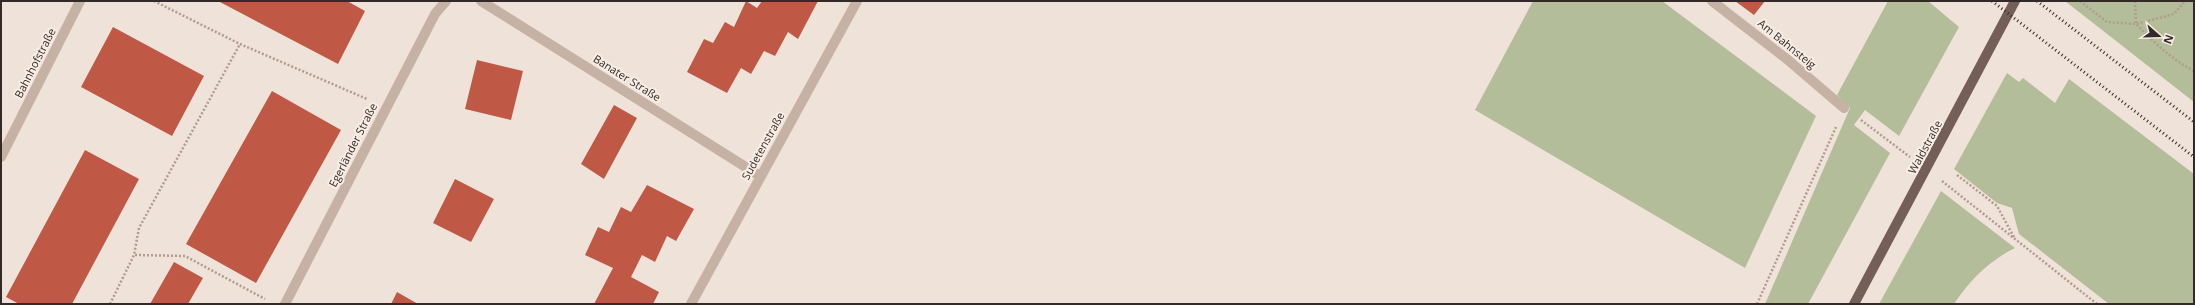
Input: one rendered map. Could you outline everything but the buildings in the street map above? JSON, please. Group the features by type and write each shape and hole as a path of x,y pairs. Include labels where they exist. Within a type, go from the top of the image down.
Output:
{"main road":[{"name":"Waldstraße","path":"1854,304 2015,1"}],"street":[{"name":"Bahnhofstraße","path":"1,157 80,1"},
{"name":"Egerländer Straße","path":"285,304 385,107 435,14 446,1"},
{"name":"Banater Straße","path":"481,1 760,176"},
{"name":"Sudetenstraße","path":"690,304 857,1"},
{"name":"Am Bahnsteig","path":"1712,1 1788,60 1844,108"}],"path":[{"path":"154,1 240,44 385,107"},
{"path":"2080,1 2107,22 2136,24 2174,14 2185,1"},
{"path":"2135,1 2136,24 2159,46 2183,65 2194,71"},
{"path":"110,304 134,255 139,228 240,44"},
{"path":"1757,304 1844,108"},
{"path":"1957,175 1997,206 2016,242"},
{"path":"1984,213 2016,242 2097,304"},
{"path":"134,255 185,256 267,300"}],"green space":[{"path":"1533,1 1662,1 1816,116 1745,268 1475,110"},
{"path":"1888,1 1928,1 1959,27 1899,136 1865,110 1854,125 1890,153 1808,304 1765,304 1850,108 1837,95"},
{"path":"2065,1 2194,1 2194,102"},
{"path":"2007,73 2019,82 2023,78 2055,103 2069,79 2194,174 2194,304 2109,304 2019,234 2012,208 1997,203 1954,169"},
{"path":"1941,191 2015,248 1997,259 1973,279 1954,304 1879,304"}],"railway":[{"path":"1992,1 2194,157"},
{"path":"2037,1 2194,122"}]}
